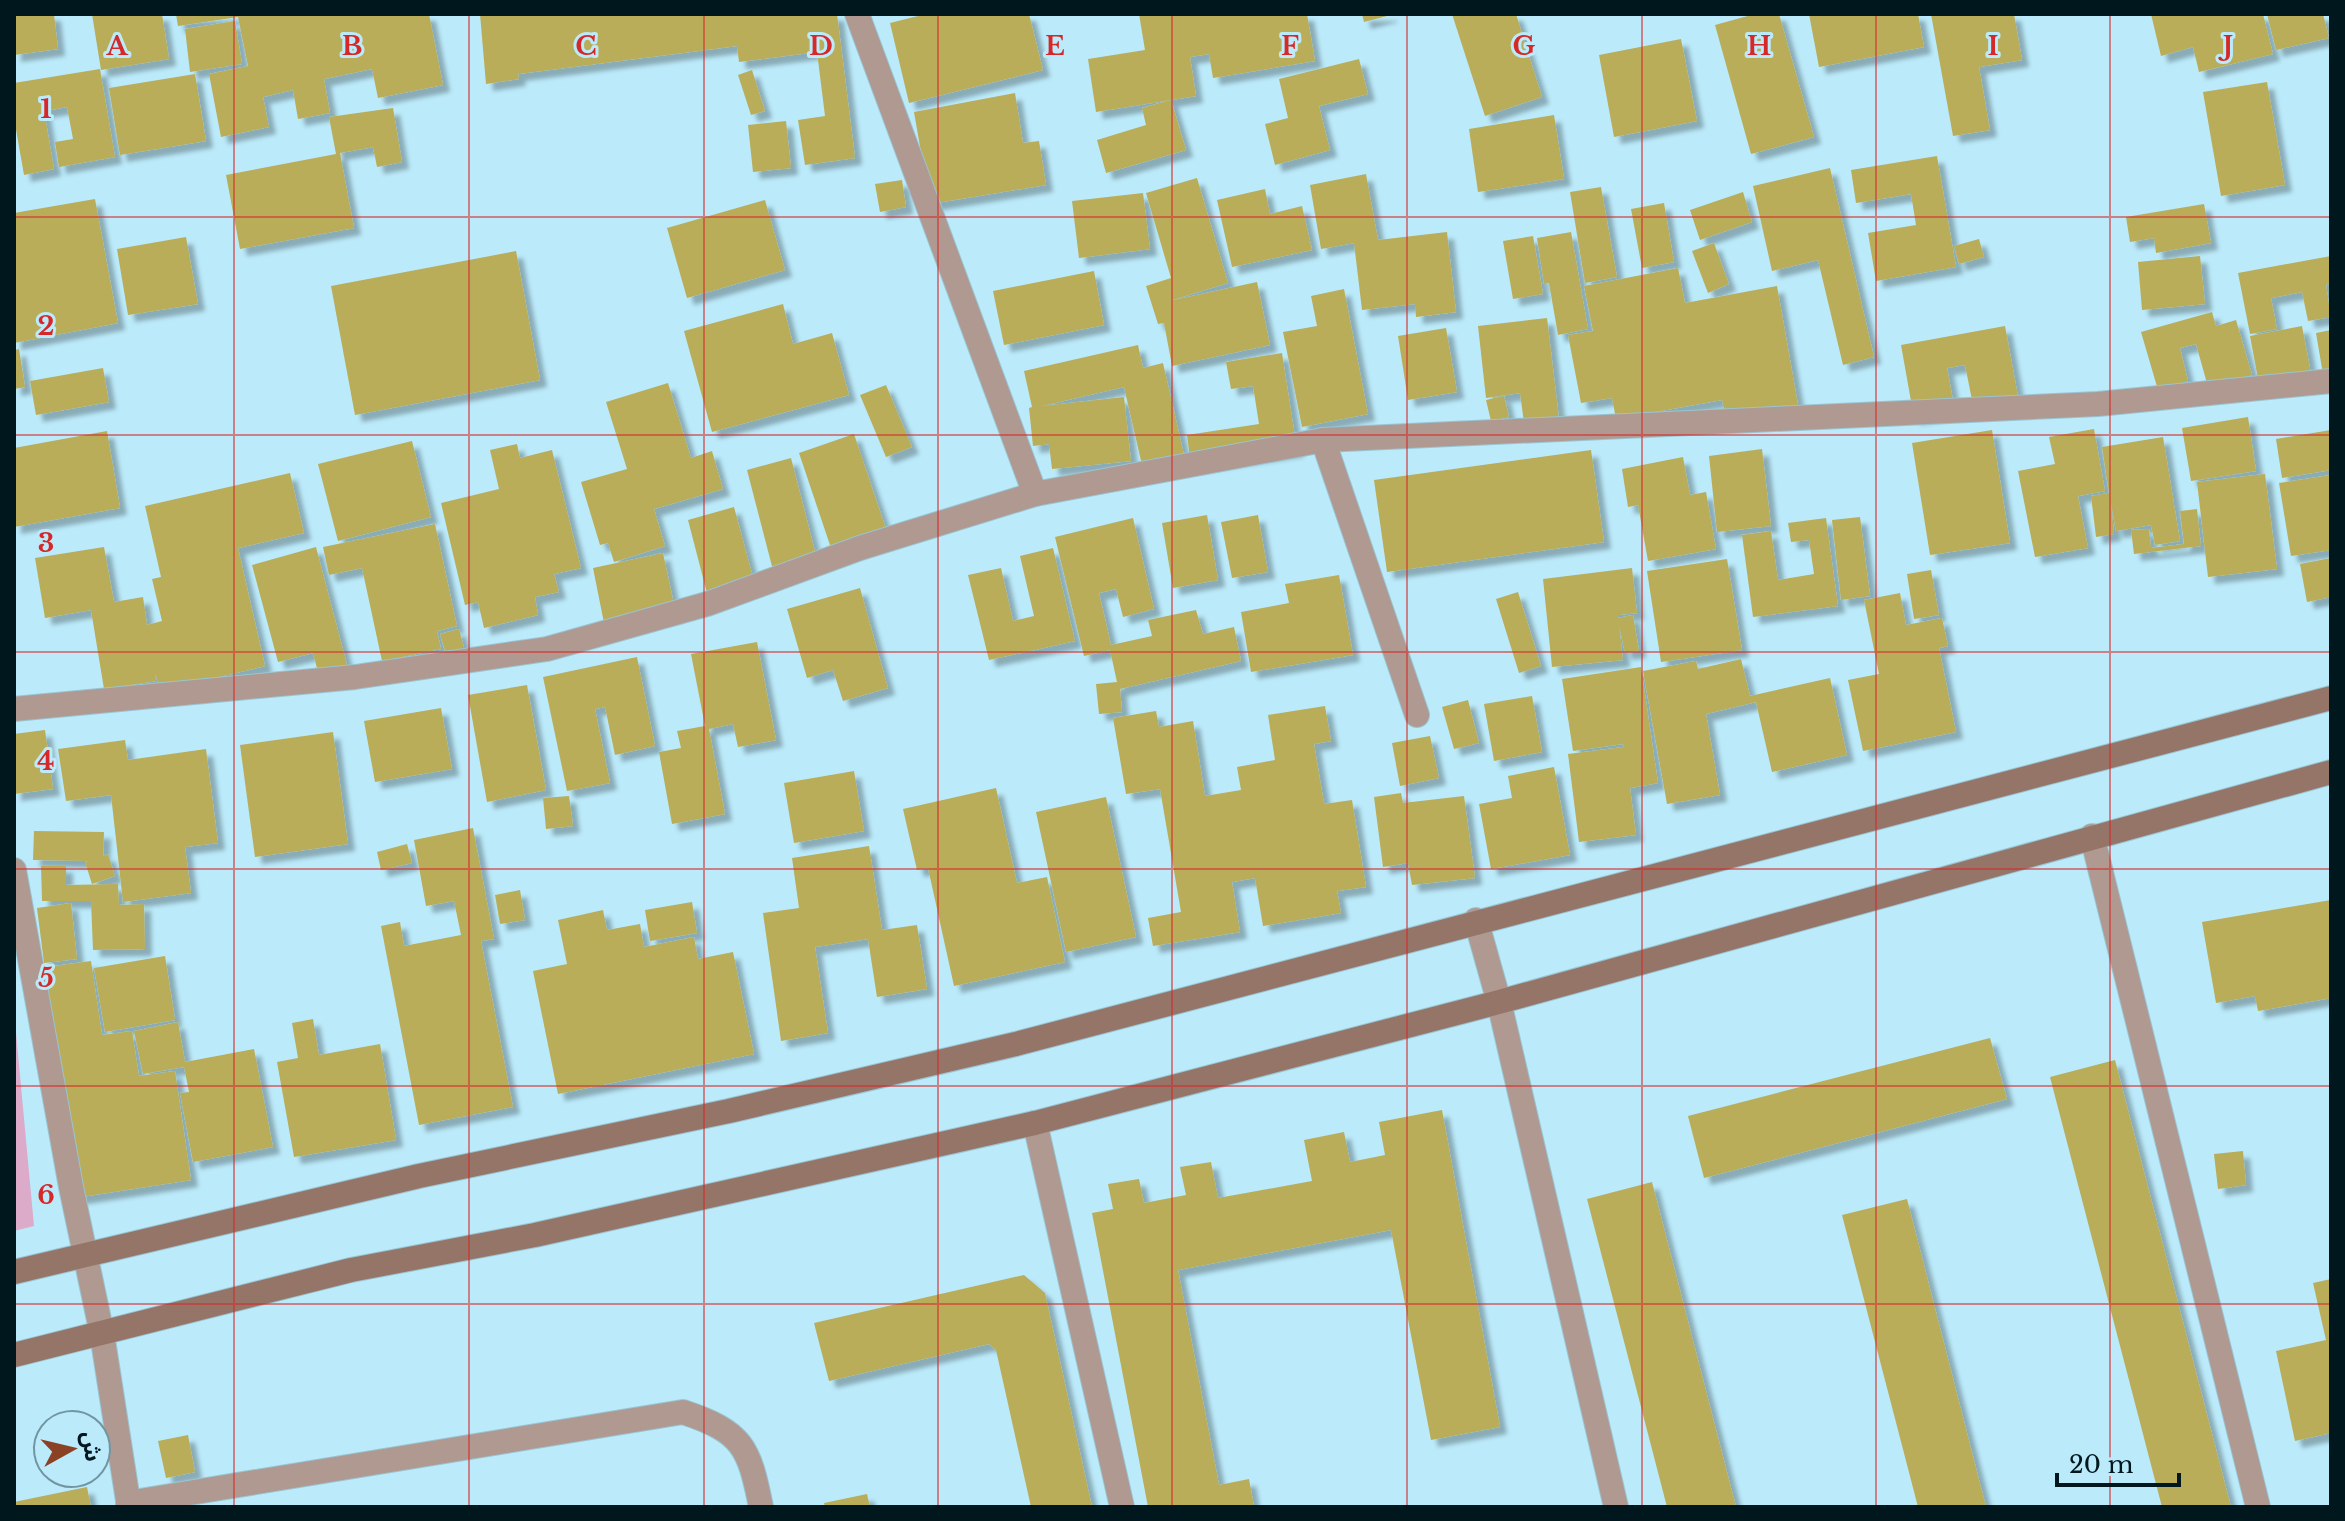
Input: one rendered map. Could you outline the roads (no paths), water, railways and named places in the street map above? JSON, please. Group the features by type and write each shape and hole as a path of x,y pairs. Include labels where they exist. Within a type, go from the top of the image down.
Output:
{"street":[{"path":"857,14 1035,494"},
{"path":"14,709 355,677 547,649 707,604 860,548 1035,494 1323,440 2098,404 2331,381"},
{"path":"1323,440 1417,715"},
{"path":"14,1272 419,1176 729,1111 1016,1044 1476,920 2331,698"},
{"path":"14,1355 351,1270 535,1235 1035,1123 1499,1002 2331,772"},
{"path":"2092,836 2258,1507"},
{"path":"14,870 84,1254 102,1334 129,1505 683,1412 714,1422 735,1434 753,1467 761,1507"},
{"path":"1476,920 1499,1002 1616,1507"},
{"path":"1035,1123 1122,1507"}]}
